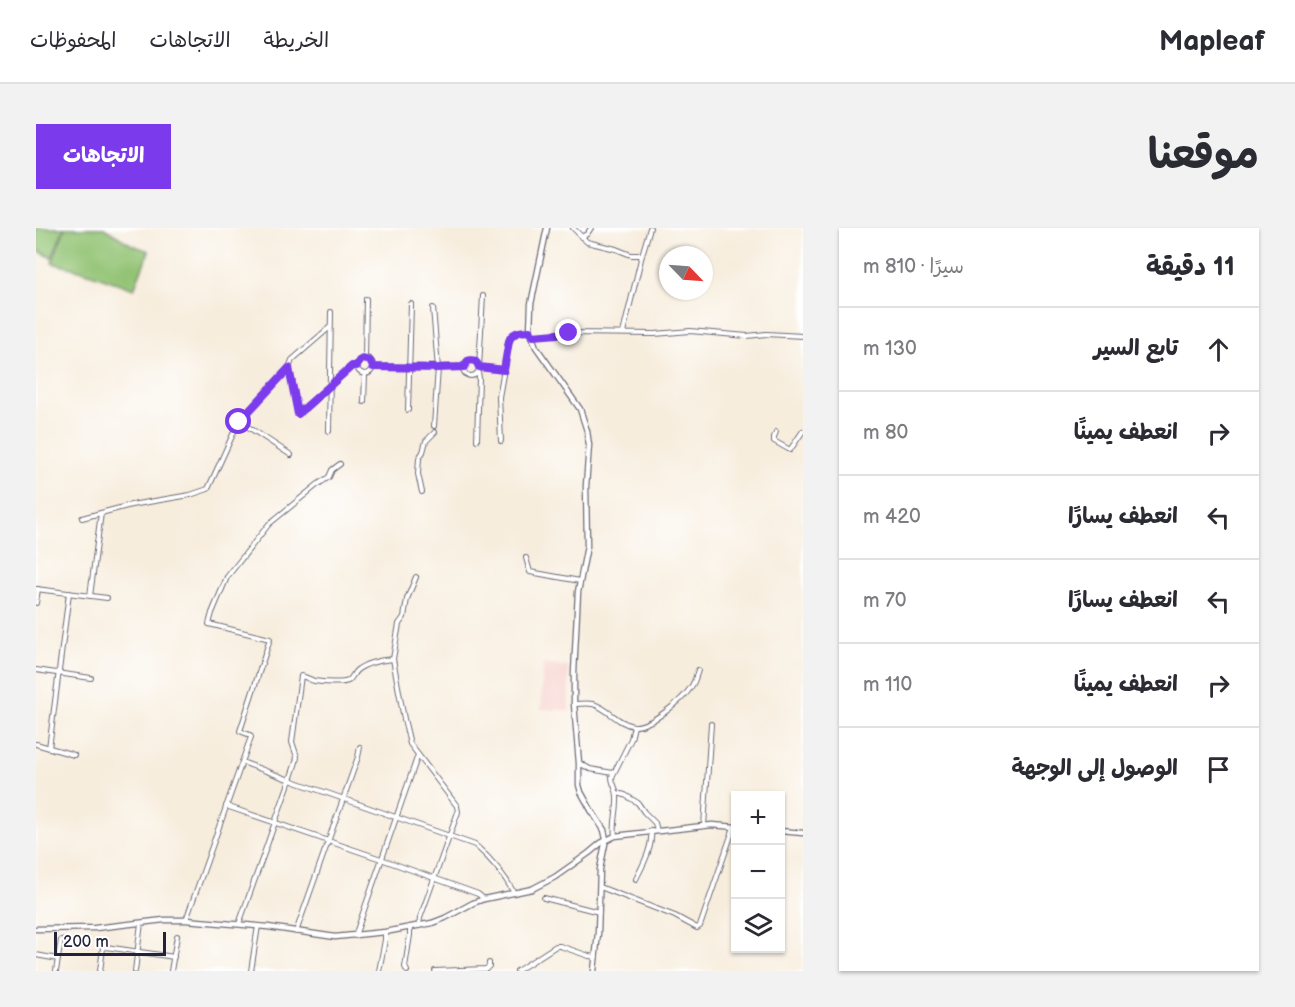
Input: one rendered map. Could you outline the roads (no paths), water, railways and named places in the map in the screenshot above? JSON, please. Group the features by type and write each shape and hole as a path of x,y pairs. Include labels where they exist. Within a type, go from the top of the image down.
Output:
{"street":[{"path":"547,228 531,304 531,333 536,347 580,409 589,445 586,486 587,546 578,592 574,704 579,784 581,792 604,830 606,839 602,857 594,971"},
{"path":"573,228 587,242 631,255 642,255"},
{"path":"581,237 591,228"},
{"path":"623,333 650,228"},
{"path":"477,440 483,296"},
{"path":"365,359 366,298"},
{"path":"408,410 411,304"},
{"path":"433,308 438,368 434,426"},
{"path":"329,431 331,312"},
{"path":"82,518 131,505 190,495 207,489 239,422 289,368 292,360 330,327"},
{"path":"501,441 499,397 510,337 520,332 655,334 690,331 747,336 766,334 803,336"},
{"path":"365,359 370,361 373,367 365,374 360,373 357,366 359,361 365,359"},
{"path":"464,367 468,361 472,360 477,362 479,369"},
{"path":"289,368 298,414 352,366 357,366"},
{"path":"373,367 464,367"},
{"path":"464,367 465,372 469,375 474,375 479,369"},
{"path":"479,369 504,370"},
{"path":"364,402 365,374"},
{"path":"239,422 291,455"},
{"path":"776,432 774,441 790,450 803,431"},
{"path":"422,492 418,474 419,458 426,441 435,432"},
{"path":"186,920 251,737 240,730 270,639 209,624 212,613 227,577 269,524 329,477 332,470 340,464"},
{"path":"90,596 101,513"},
{"path":"526,558 530,573 580,581"},
{"path":"416,577 407,599 404,617 399,624 393,659 410,744 457,806 458,812 419,926"},
{"path":"36,603 37,589 107,598"},
{"path":"49,748 69,593"},
{"path":"239,924 296,762 297,757 292,742 301,676 313,680 346,682 359,668 393,659"},
{"path":"36,670 91,678"},
{"path":"574,704 594,704 617,719 634,726 648,723 659,717 689,691 695,682 698,670"},
{"path":"704,826 711,724"},
{"path":"615,836 613,827 617,793 612,777 631,739 634,726"},
{"path":"36,744 74,755"},
{"path":"296,932 360,747"},
{"path":"355,936 418,755"},
{"path":"242,762 475,845 510,885 514,893"},
{"path":"579,763 597,771 614,773"},
{"path":"617,793 638,803 655,823 650,844 636,879"},
{"path":"226,806 435,878 478,894 484,899"},
{"path":"36,929 95,928 164,920 186,920 258,926 335,937 385,932 419,926 444,918 473,903 500,894 531,889 555,877 606,839 615,836 704,826 731,827"},
{"path":"785,831 803,833"},
{"path":"600,887 675,916 697,928 700,926 731,838"},
{"path":"589,853 602,857"},
{"path":"544,898 599,912"},
{"path":"135,971 141,923"},
{"path":"251,971 258,926"},
{"path":"407,971 405,967 410,927"},
{"path":"379,971 385,932"},
{"path":"171,971 177,936"},
{"path":"56,971 61,940"},
{"path":"517,971 556,946 596,957"},
{"path":"100,971 106,947 174,957"},
{"path":"36,956 58,959"},
{"path":"435,971 486,969 489,963"}]}
